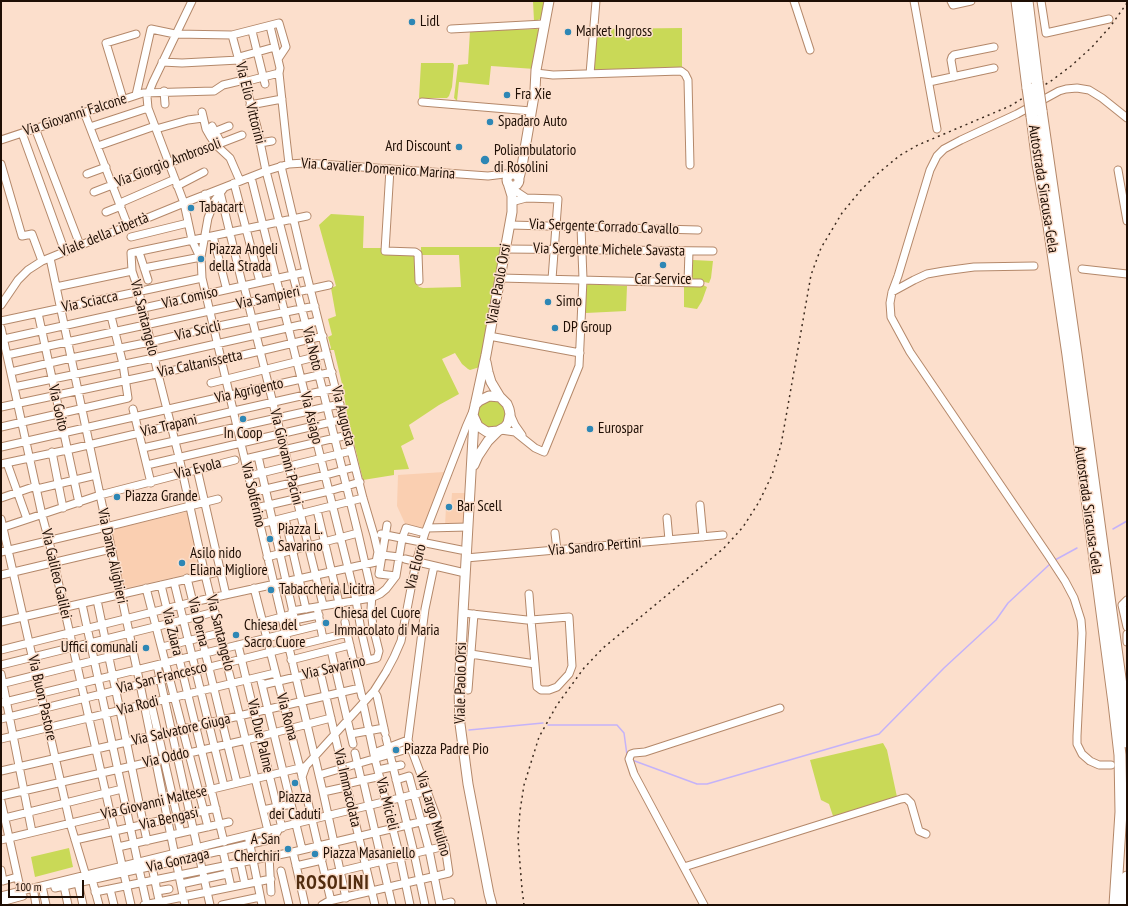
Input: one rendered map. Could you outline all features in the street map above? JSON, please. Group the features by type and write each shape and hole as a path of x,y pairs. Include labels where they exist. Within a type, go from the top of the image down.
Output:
{"highway":[{"path":"1017,1 1037,113"},
{"path":"1026,1 1032,85"},
{"name":"Autostrada Siracusa-Gela","path":"1037,113 1077,362 1123,700 1127,742"},
{"name":"Autostrada Siracusa-Gela","path":"1037,113 1038,164 1048,219 1069,363 1120,755 1121,812 1115,905"},
{"path":"1125,905 1127,877"}],"main road":[{"path":"538,73 544,24 549,1"},
{"path":"512,212 512,179 522,166 534,90 545,51 553,1"},
{"path":"512,179 515,201 512,212"},
{"name":"Viale Paolo Orsi","path":"475,408 490,336 512,212"},
{"path":"471,469 488,441 508,423 510,414 507,404 500,397 491,382 486,355"},
{"path":"500,397 489,396 479,401 475,408 473,425 487,432 500,430"},
{"name":"Viale Paolo Orsi","path":"473,425 468,527 464,554 465,573 459,690 460,724 468,784 489,894"},
{"path":"489,894 489,905"},
{"path":"489,894 492,905"}],"street":[{"path":"90,127 148,108 147,97 149,92 175,34 192,1"},
{"path":"544,24 547,21 553,1"},
{"path":"590,74 596,1"},
{"path":"794,1 810,50"},
{"path":"914,1 937,128"},
{"path":"951,1 953,5 971,1"},
{"path":"1041,1 1046,33 1109,19"},
{"path":"136,95 151,29 175,34 232,35 279,23 286,47 278,58"},
{"path":"451,29 544,24"},
{"path":"544,24 547,29 544,42 545,51"},
{"path":"270,26 280,68 279,73 282,99 283,139 289,164"},
{"path":"252,31 265,81"},
{"path":"123,99 106,43 136,34"},
{"name":"Via Elio Vittorini","path":"232,35 239,58 266,171"},
{"path":"162,62 182,63 239,58 275,47"},
{"path":"954,77 951,60 954,55 994,47"},
{"path":"929,82 994,68"},
{"path":"538,73 590,74 681,72 685,74 688,80 690,165"},
{"name":"Via Giovanni Falcone","path":"1,140 136,95 164,91 214,91 222,85 244,81 265,81 279,73"},
{"path":"1111,765 1099,765 1090,761 1082,754 1077,744 1082,633 1081,620 1074,598 1065,581 910,352 891,317 890,303 892,292 930,170 937,156 944,149 1066,89 1077,88 1089,90 1102,98 1127,118"},
{"path":"164,91 165,104"},
{"path":"250,105 282,99"},
{"path":"422,102 531,111"},
{"name":"Via Solferino","path":"148,108 184,203 192,240 201,257"},
{"path":"84,112 128,226"},
{"path":"98,146 202,115 210,136 230,158 260,282"},
{"path":"218,144 213,129 229,126"},
{"path":"35,128 80,246"},
{"path":"22,133 65,252"},
{"name":"Via Giorgio Ambrosoli","path":"94,192 242,135"},
{"path":"260,143 272,141"},
{"name":"Via Cavalier Domenico Marina","path":"222,190 237,182 281,166 305,163 488,176"},
{"path":"1,164 22,236 32,234 42,261"},
{"name":"Via Augusta","path":"281,166 318,321 378,552 376,562 364,565"},
{"path":"87,174 106,167"},
{"path":"390,169 385,251 415,252 418,254 419,281"},
{"path":"1118,170 1127,221"},
{"name":"Via Noto","path":"266,171 358,533 364,565 372,594 371,609 373,628 379,651"},
{"path":"106,212 120,204 204,172"},
{"path":"488,176 512,179"},
{"path":"488,176 512,179"},
{"name":"Via Asiago","path":"251,177 262,226 330,491 356,600 368,660"},
{"path":"512,179 520,195 526,198"},
{"name":"Via Solferino","path":"222,190 210,212 201,257 202,278 227,379 322,792 328,816 334,829 334,842 346,899"},
{"name":"Viale della Libertà","path":"1,305 18,280 28,270 42,261 205,194 222,190"},
{"name":"Via Giovanni Pacini","path":"222,190 230,232 316,575 320,606 320,625 323,639"},
{"path":"205,194 210,212"},
{"path":"515,201 526,198 558,199 552,279"},
{"path":"148,280 139,252 307,216"},
{"path":"131,237 188,223"},
{"name":"Via Sergente Corrado Cavallo","path":"510,225 698,230"},
{"path":"510,414 515,425 526,439 535,448 544,452 579,366 583,279 581,227"},
{"path":"213,236 226,286"},
{"name":"Via Sergente Michele Savasta","path":"505,249 713,251"},
{"path":"688,282 690,251"},
{"name":"Via Santangelo","path":"139,252 131,253 132,271 139,292 146,326 179,457 205,575 212,598 268,831"},
{"path":"144,268 201,257"},
{"name":"Via Dante Alighieri","path":"50,258 185,905"},
{"path":"892,292 928,274 944,271 974,268 1034,266"},
{"path":"1082,269 1127,274"},
{"path":"56,287 132,271"},
{"name":"Via Comiso","path":"4,339 142,309 243,284 260,282 306,272"},
{"name":"Via Sciacca","path":"1,321 202,278"},
{"path":"500,278 700,283"},
{"name":"Via Sampieri","path":"7,355 329,285"},
{"name":"Via Scicli","path":"11,372 150,342 214,326 315,306"},
{"name":"Via Goito","path":"38,313 79,502"},
{"path":"1,427 128,398 123,364 111,316"},
{"path":"14,387 51,378 154,358 318,321"},
{"name":"Via Galileo Galilei","path":"1,328 131,905"},
{"name":"Via Caltanissetta","path":"1,407 222,360 322,336"},
{"path":"490,336 580,353"},
{"path":"211,383 327,354"},
{"name":"Via Agrigento","path":"1,447 64,434 332,372"},
{"name":"Via Trapani","path":"4,463 67,450 336,388"},
{"path":"143,448 340,404"},
{"path":"134,409 151,482"},
{"path":"146,465 344,419"},
{"name":"Via Eloro","path":"312,820 302,777 303,767 314,758 334,736 363,700 374,691 386,672 400,641 416,562 426,530 473,425"},
{"path":"500,430 515,432 526,439"},
{"path":"245,459 348,435"},
{"path":"249,476 352,451"},
{"path":"52,452 63,508"},
{"path":"258,456 297,630"},
{"name":"Via Evola","path":"2,528 100,495 235,460"},
{"path":"4,463 27,519"},
{"path":"253,492 355,467"},
{"path":"197,469 226,595"},
{"path":"1,498 17,492 96,476"},
{"path":"256,508 330,491 360,482"},
{"path":"260,524 363,498"},
{"path":"4,551 218,499"},
{"path":"700,505 704,537"},
{"path":"317,510 339,603"},
{"path":"285,518 306,609"},
{"path":"666,518 668,540"},
{"name":"Via Buon Pastore","path":"1,519 4,551 13,573 30,643 70,823 89,878 101,905"},
{"path":"387,525 383,535 379,574 396,576"},
{"path":"293,615 306,609 371,598 380,594 396,576 402,558 402,539 406,528 426,530 468,527"},
{"path":"267,557 358,533"},
{"path":"555,533 557,550"},
{"name":"Via Sandro Pertini","path":"383,535 464,554 557,550 723,535"},
{"path":"1,575 111,549"},
{"path":"382,555 402,558 465,573"},
{"path":"1,650 193,602 364,565"},
{"name":"Via Largo Mulino","path":"434,566 425,609 408,740 428,791 437,818 436,820 441,839 443,845 445,846 449,873 434,876"},
{"path":"1,622 187,578 232,569"},
{"name":"Via Derna","path":"187,578 237,783"},
{"path":"174,582 182,621 224,786"},
{"name":"Via Zuara","path":"161,585 224,842"},
{"path":"146,588 208,827"},
{"name":"Via Roma","path":"254,588 290,729 303,767"},
{"path":"463,613 531,620 569,617 572,666 569,674 557,687 549,690 541,690 537,687 531,620 529,594"},
{"path":"97,600 147,841"},
{"path":"1127,600 1122,605 1127,627"},
{"path":"82,604 131,828 146,905 271,879"},
{"path":"1,665 215,612"},
{"path":"468,690 474,614"},
{"path":"263,622 293,615 319,615"},
{"name":"Via Micieli","path":"345,622 378,774 393,828 410,905"},
{"path":"4,703 136,669 320,625"},
{"path":"162,647 220,633"},
{"name":"Via San Francesco","path":"1,719 288,647 347,634"},
{"path":"1127,634 1127,642"},
{"name":"Via Due Palme","path":"238,645 277,807 280,828"},
{"path":"291,660 350,645"},
{"path":"331,650 353,744"},
{"path":"2,684 132,651"},
{"name":"Via Savarino","path":"262,685 376,658 379,655 379,651"},
{"path":"471,654 535,664"},
{"path":"156,665 210,905"},
{"name":"Via Immacolata","path":"320,672 346,785 346,799 352,810 375,905"},
{"name":"Via Rodi","path":"1,739 275,673"},
{"path":"1,674 4,703 10,716 32,832"},
{"path":"259,677 284,771 302,850"},
{"name":"Via Salvatore Giuga","path":"1,771 360,688"},
{"path":"374,691 377,696 425,905"},
{"path":"151,703 181,833"},
{"path":"704,905 634,774 629,758 631,754 645,752 780,708"},
{"name":"Via Oddo","path":"1,796 246,740 331,718"},
{"path":"351,734 368,730 385,733"},
{"path":"390,751 408,740"},
{"path":"319,775 358,764 374,756 390,751 411,748"},
{"path":"355,753 392,905"},
{"path":"322,792 401,765"},
{"name":"Via Giovanni Maltese","path":"1,840 303,767"},
{"path":"396,780 409,776 429,850 440,905 451,902"},
{"path":"3,818 122,788"},
{"name":"Via Gonzaga","path":"4,901 20,894 175,858 198,852 224,842 428,791"},
{"path":"684,867 906,798 911,802 919,831 926,834"},
{"path":"1,801 3,818 9,838 22,905"},
{"path":"263,810 291,804"},
{"name":"Via Bengasi","path":"75,840 216,808"},
{"path":"95,892 293,852 437,818"},
{"path":"312,820 331,899"},
{"path":"118,847 229,822"},
{"name":"Via Gonzaga","path":"198,852 223,851 273,838 280,828"},
{"path":"248,836 262,905"},
{"path":"325,874 445,846"},
{"path":"237,848 245,884"},
{"path":"223,851 231,887"},
{"path":"293,852 305,905"},
{"path":"269,856 271,892"},
{"name":"Via Gonzaga","path":"139,866 152,867 175,858"},
{"path":"296,866 322,862"},
{"path":"152,867 160,903"},
{"path":"1,870 3,881 17,877"},
{"path":"281,871 289,905"},
{"path":"181,884 227,874"},
{"path":"322,905 331,899 346,899 405,882 434,876"},
{"name":"Via Gonzaga","path":"20,894 34,894 43,889 78,883 89,878"},
{"path":"78,883 83,905"},
{"path":"64,886 68,905"},
{"path":"43,889 46,905"},
{"path":"110,889 114,905"},
{"path":"157,891 169,889"},
{"path":"34,894 36,905"},
{"path":"222,905 260,897"}],"shaded area":[{"path":"444,472 424,531 407,528 397,506 398,475"},
{"path":"452,493 466,493 464,524 445,526 446,507 451,507"},
{"path":"189,511 202,571 122,589 111,530"}],"green space":[{"path":"533,1 546,1 543,18 534,21"},
{"path":"682,28 682,67 594,70 597,29"},
{"path":"539,30 535,69 491,66 489,85 459,82 457,101 454,98 458,65 468,64 470,31"},
{"path":"421,63 453,63 452,87 447,98 419,98"},
{"path":"331,214 364,216 363,248 382,248 382,254 415,255 415,282 419,287 423,288 461,287 459,255 421,255 421,247 501,247 480,367 470,370 468,369 462,364 455,353 442,359 459,394 409,425 414,439 401,446 409,469 394,470 394,475 363,480 347,414 343,388 334,350 329,350 331,348 328,337 332,335 328,319 336,316 331,288 336,286 319,225"},
{"path":"692,252 693,260 713,261 709,283 690,279"},
{"path":"588,284 627,286 626,311 586,313 586,287"},
{"path":"703,285 707,287 702,301 697,309 684,307 684,287"},
{"path":"492,400 502,404 506,414 502,424 492,428 482,424 478,414 482,404"},
{"path":"883,743 887,750 897,797 834,819 829,804 821,800 810,760"},
{"path":"69,848 73,867 35,877 31,857"}],"waterway":[{"path":"1113,529 1127,521"},
{"path":"1055,560 1077,548"},
{"path":"632,760 697,784 707,784 879,734 944,668 996,620 1008,603 1050,564"},
{"path":"469,730 543,723"},
{"path":"548,725 617,725 624,733 627,755"}],"railway":[{"path":"524,905 518,839 520,811 524,785 539,737 557,705 584,668 603,648 724,548 743,527 759,502 772,475 781,445 811,275 821,248 842,213 861,190 899,156 918,145 1010,106 1051,81 1071,66 1092,47 1110,27 1127,3"}],"place":[{"name":"Lidl","path":"412,22"},
{"name":"Market Ingross","path":"568,32"},
{"name":"Fra Xie","path":"507,95"},
{"name":"Spadaro Auto","path":"490,122"},
{"name":"Ard Discount","path":"459,147"},
{"name":"Poliambulatorio di Rosolini","path":"485,160"},
{"name":"Tabacart","path":"191,208"},
{"name":"Piazza Angeli della Strada","path":"201,259"},
{"name":"Car Service","path":"663,265"},
{"name":"Simo","path":"548,302"},
{"name":"DP Group","path":"555,328"},
{"name":"In Coop","path":"243,419"},
{"name":"Eurospar","path":"590,429"},
{"name":"Piazza Grande","path":"117,497"},
{"name":"Bar Scell","path":"449,507"},
{"name":"Piazza L. Savarino","path":"270,539"},
{"name":"Asilo nido Eliana Migliore","path":"182,563"},
{"name":"Tabaccheria Licitra","path":"271,590"},
{"name":"Chiesa del Cuore Immacolato di Maria","path":"326,623"},
{"name":"Chiesa del Sacro Cuore","path":"236,635"},
{"name":"Uffici comunali","path":"146,648"},
{"name":"Piazza Padre Pio","path":"396,750"},
{"name":"Piazza dei Caduti","path":"295,783"},
{"name":"A San Cherchiri","path":"288,849"},
{"name":"Piazza Masaniello","path":"315,854"}],"district":[{"name":"ROSOLINI","path":"333,884"}]}
